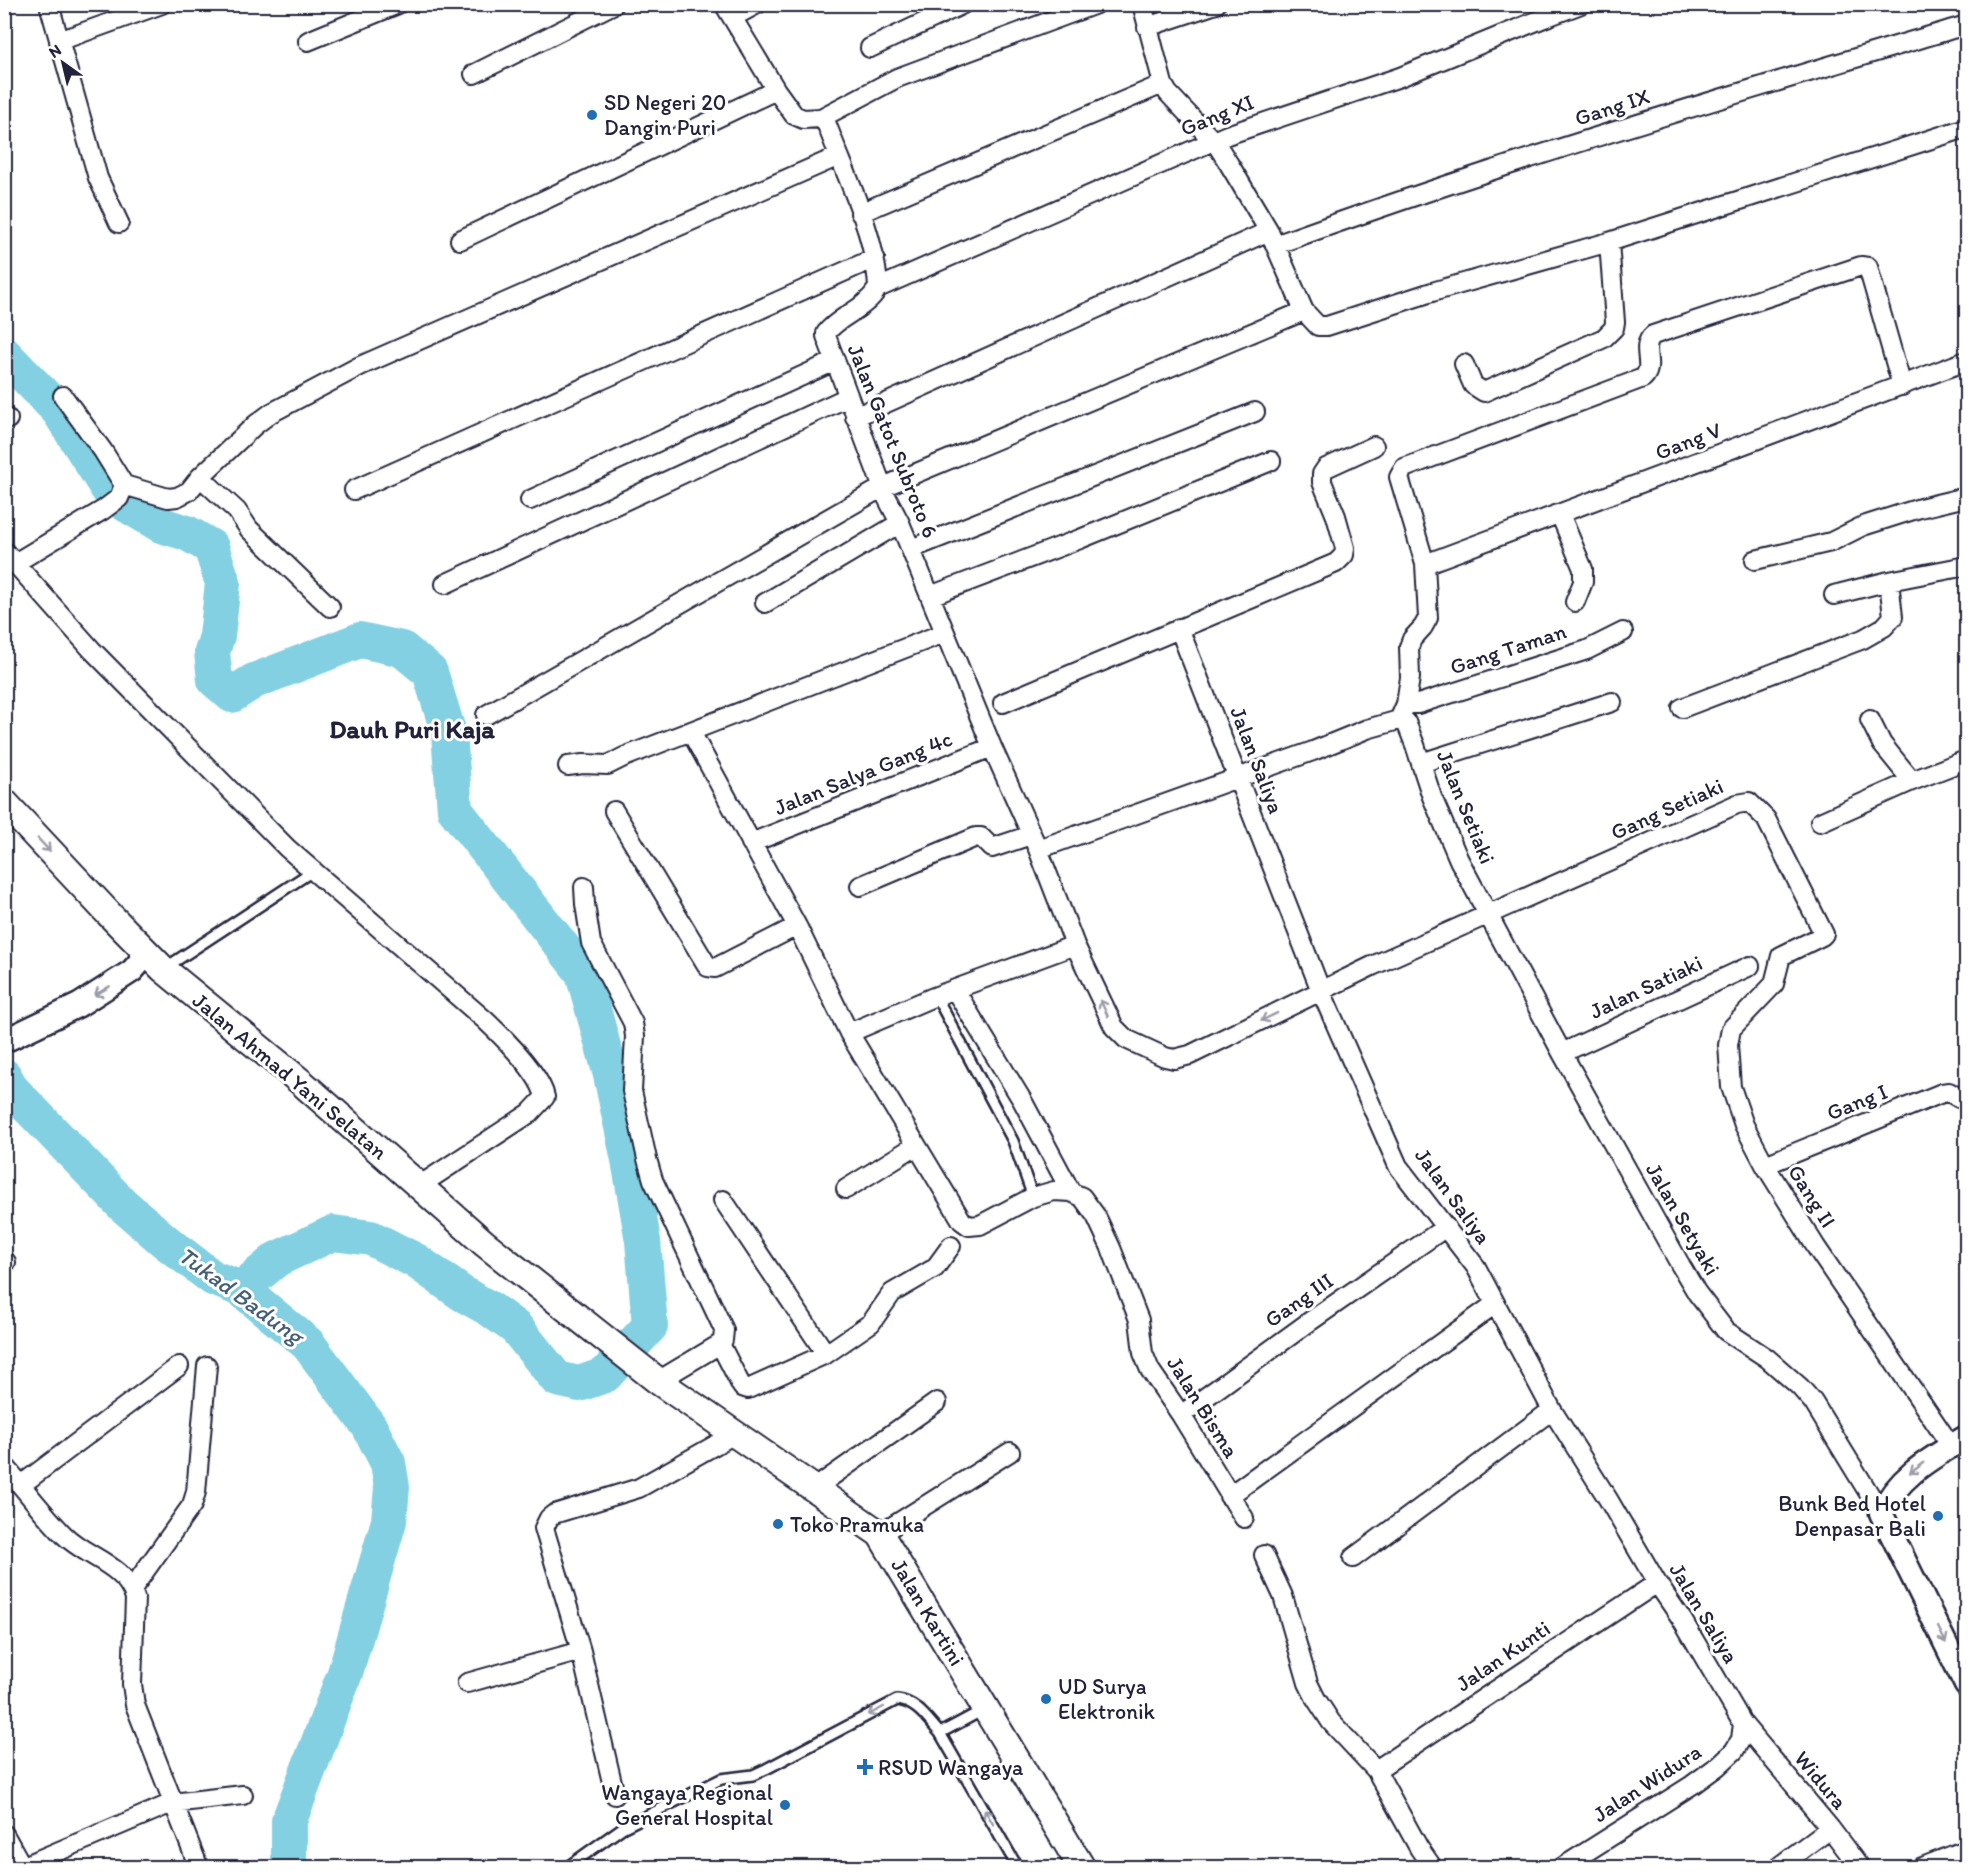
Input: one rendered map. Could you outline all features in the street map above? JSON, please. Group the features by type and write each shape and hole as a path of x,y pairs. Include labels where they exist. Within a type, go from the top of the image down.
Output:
{"main road":[{"name":"Jalan Ahmad Yani Selatan","path":"4,802 155,961 302,1082 526,1278 594,1330"},
{"name":"Jalan Kartini","path":"594,1330 653,1377 733,1435 880,1534 1082,1868"}],"street":[{"path":"49,4 98,178 119,223"},
{"path":"60,41 162,4"},
{"path":"308,41 398,4"},
{"path":"474,74 614,4"},
{"path":"757,4 729,10 776,90 794,115 803,119 821,118 897,78 1096,4"},
{"path":"870,48 963,4"},
{"path":"1142,4 1163,84 1168,93 1225,158 1272,238 1304,311 1318,326 1327,326 1432,292 1609,242 1966,128"},
{"path":"1147,27 1216,4"},
{"name":"Gang XI","path":"878,288 1250,126 1400,77 1581,4"},
{"name":"Gang IX","path":"855,417 1272,238 1348,218 1669,113 1966,24"},
{"path":"860,213 1163,84"},
{"path":"460,240 776,90"},
{"path":"821,118 827,125 860,213 875,258 878,288"},
{"path":"63,396 103,451 124,485 168,498 177,497 189,491 200,477 271,413 360,366 839,156"},
{"path":"1464,364 1473,385 1484,392 1604,338 1614,328 1615,322 1609,242"},
{"path":"354,490 875,258"},
{"path":"860,886 976,837 981,837 992,848 1038,841 1238,778 1313,752 1402,712 1410,678 1409,647 1412,639 1427,623 1428,618 1425,564 1400,482 1400,474 1418,463 1643,378 1649,369 1647,345 1653,335 1865,266 1868,267 1902,386"},
{"name":"Jalan Gatot Subroto 6","path":"878,288 869,302 832,326 826,333 855,417 883,487 900,522 992,747 1038,841 1075,945 1114,1027 1133,1043 1174,1059 1190,1055 1372,966 1488,915"},
{"path":"486,715 883,487 1304,311"},
{"path":"530,500 835,361"},
{"name":"Gang V","path":"1425,564 1966,361"},
{"path":"445,584 848,397"},
{"path":"911,549 1255,412"},
{"path":"1003,703 1331,566 1344,555 1345,548 1336,516 1322,482 1322,474 1326,468 1374,446"},
{"path":"930,596 1080,539 1271,461"},
{"path":"200,477 237,511 249,529 330,608"},
{"path":"124,485 119,498 103,510 10,557 92,650 287,848 516,1050 545,1094 542,1102 530,1113 419,1186"},
{"path":"1755,560 1831,542 1863,526 1966,497"},
{"path":"1560,514 1583,569 1583,582 1575,602"},
{"path":"765,603 900,522"},
{"path":"1834,595 1889,581 1966,566"},
{"path":"1682,708 1863,639 1884,627 1893,617 1889,581"},
{"name":"Jalan Saliya","path":"1179,628 1321,991 1398,1166 1476,1267 1552,1410 1683,1621 1743,1724"},
{"name":"Gang Taman","path":"1402,712 1418,704 1587,650 1623,632"},
{"path":"568,766 612,764 624,757 944,633"},
{"path":"1421,763 1612,702"},
{"name":"Jalan Setiaki","path":"1402,712 1432,797 1459,860 1488,915"},
{"path":"1870,720 1882,744 1912,781"},
{"path":"691,732 797,926 849,1033 962,1221 969,1226 980,1225 1033,1197 1054,1191 1071,1192"},
{"name":"Jalan Salya Gang 4c","path":"751,843 992,747"},
{"path":"1820,822 1966,760"},
{"name":"Gang Setiaki","path":"1488,915 1737,804 1747,802 1766,819 1824,932 1815,940 1781,956"},
{"path":"614,811 708,967 715,968 797,926"},
{"path":"584,887 591,943 633,1023 635,1036 632,1091 650,1169 724,1330 720,1344 653,1377"},
{"name":"Jalan Setyaki","path":"1488,915 1562,1053 1697,1293 1726,1331 1767,1359 1813,1402 1881,1513"},
{"path":"849,1033 936,996 1075,945"},
{"name":"Gang II","path":"1781,956 1774,984 1731,1029 1728,1045 1731,1087 1743,1125 1816,1248 1959,1442"},
{"path":"13,1037 79,1005 132,971 155,961"},
{"name":"Jalan Satiaki","path":"1562,1053 1750,966"},
{"path":"954,990 1022,1100 1071,1192"},
{"name":"Gang I","path":"1765,1165 1942,1093 1948,1092 1959,1098 1966,1095"},
{"path":"846,1189 915,1146"},
{"name":"Jalan Bisma","path":"1071,1192 1082,1197 1096,1216 1111,1248 1139,1320 1143,1353 1150,1370 1181,1415 1244,1518"},
{"path":"723,1200 826,1354"},
{"name":"Gang III","path":"1181,1415 1446,1227"},
{"path":"720,1344 745,1389 826,1354 871,1323 892,1293 935,1268 951,1246"},
{"path":"1229,1496 1495,1304"},
{"path":"21,1485 179,1366"},
{"path":"132,1589 192,1505 196,1492 207,1366"},
{"path":"814,1488 937,1402"},
{"path":"1353,1558 1552,1410"},
{"path":"615,1795 581,1651 544,1528 554,1514 639,1488 733,1435"},
{"path":"1959,1442 1914,1469 1903,1479 1881,1513 1966,1682"},
{"path":"880,1534 1010,1452"},
{"path":"4,1465 66,1537 115,1570 132,1589 135,1599 132,1684 135,1705 199,1868"},
{"path":"1264,1555 1283,1596 1308,1683 1316,1699 1331,1722 1376,1770 1419,1848 1433,1868"},
{"name":"Jalan Kunti","path":"1376,1770 1657,1582"},
{"path":"467,1683 581,1651"},
{"name":"Widura","path":"1743,1724 1830,1828 1860,1868"},
{"name":"Jalan Widura","path":"1561,1868 1718,1766 1734,1751 1741,1739 1743,1724"},
{"path":"4,1834 21,1867 172,1803 243,1795"},
{"path":"1777,1868 1830,1828"},
{"path":"1920,1868 1966,1850"}],"lane":[{"path":"155,961 314,870"},
{"path":"936,996 1013,1141 1033,1197"},
{"path":"566,1868 622,1828 721,1779 753,1774 766,1769 897,1700 908,1701 914,1705 940,1733 1018,1868"},
{"path":"940,1733 986,1708"}],"waterway":[{"path":"4,354 59,411 108,489"},
{"path":"124,503 161,525 187,533 211,547 223,583 217,636 212,652 215,680 232,695 254,681 360,640 402,649 430,672 449,734 455,810 583,973 611,1075 629,1160 643,1241 650,1326 605,1375 579,1384 557,1379 516,1328 490,1309 463,1294 416,1261 371,1238 333,1233 277,1259 241,1289"},
{"name":"Tukad Badung","path":"4,1076 12,1090 123,1205 213,1278 241,1289 308,1344 369,1426 388,1463 392,1487 389,1521 345,1673 289,1821 289,1868"}],"place":[{"name":"SD Negeri 20 Dangin Puri","path":"592,115"},
{"name":"Bunk Bed Hotel Denpasar Bali","path":"1938,1516"},
{"name":"Toko Pramuka","path":"778,1524"},
{"name":"UD Surya Elektronik","path":"1046,1699"},
{"name":"RSUD Wangaya","path":"865,1767"},
{"name":"Wangaya Regional General Hospital","path":"785,1805"}],"district":[{"name":"Dauh Puri Kaja","path":"412,729"}]}
